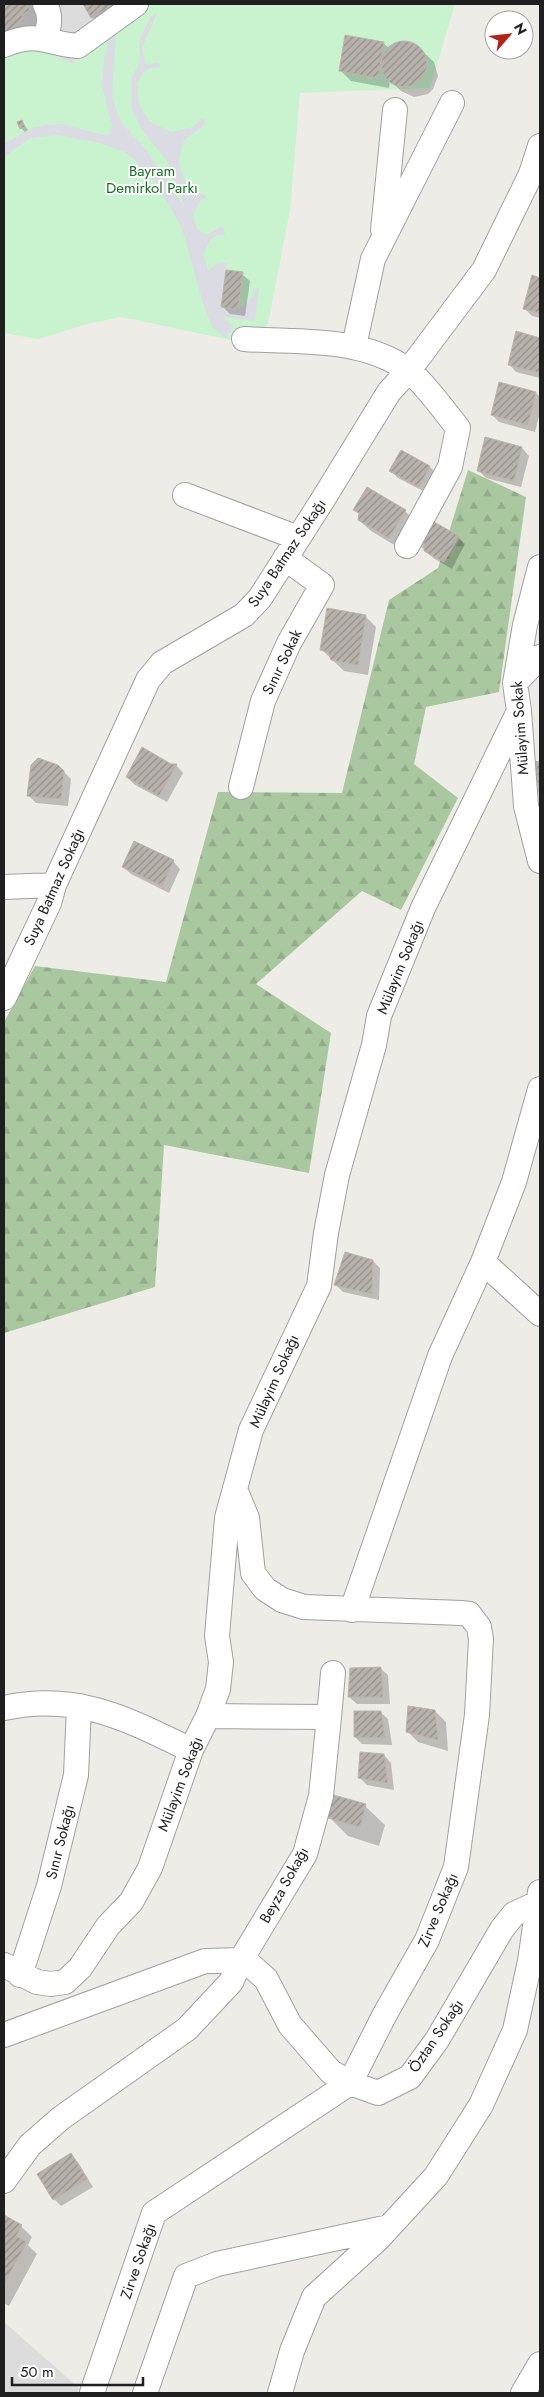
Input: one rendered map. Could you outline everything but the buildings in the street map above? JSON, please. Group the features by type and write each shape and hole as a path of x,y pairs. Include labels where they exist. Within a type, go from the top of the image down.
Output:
{"street":[{"path":"44,38 49,30 49,16 45,4"},
{"path":"4,44 23,38 44,38 78,46 136,4"},
{"path":"354,346 372,259 452,103"},
{"path":"383,240 385,202 395,110"},
{"name":"Suya Batmaz Sokağı","path":"4,998 49,903 54,885 148,680 162,663 244,615 260,598 389,392 409,370 484,270 530,174 540,146"},
{"path":"244,338 354,346 409,370 458,428 450,467 407,546"},
{"path":"184,495 298,538"},
{"name":"Sınır Sokak","path":"241,787 263,701 289,644 322,585 285,558"},
{"name":"Mülayim Sokak","path":"540,567 525,625 515,683 526,806 540,860"},
{"path":"515,683 540,657"},
{"name":"Mülayim Sokağı","path":"12,1970 37,1982 51,1984 65,1982 80,1968 108,1926 131,1902 150,1868 191,1750 208,1716 218,1689 221,1662 217,1636 227,1518 251,1430 319,1286 337,1175 374,1045 379,1016 423,908 519,711"},
{"path":"4,887 54,885"},
{"path":"352,1610 440,1356 483,1262 514,1182 540,1089"},
{"path":"483,1262 540,1314"},
{"name":"Zirve Sokağı","path":"92,2393 154,2212 350,2082 385,2014 427,1940 456,1867 477,1714 481,1640 478,1627 469,1614 304,1607 282,1600 265,1589 253,1573 248,1518 235,1489"},
{"name":"Beyza Sokağı","path":"4,2181 30,2145 61,2118 187,2029 231,1982 241,1960 305,1854 321,1796 333,1674"},
{"path":"4,1708 19,1705 68,1703 112,1713 191,1750"},
{"name":"Sınır Sokağı","path":"12,1970 49,1886 70,1804 76,1775 79,1706"},
{"path":"208,1716 329,1717"},
{"path":"280,2393 292,2351 314,2297 389,2227 436,2176 482,2105 515,2030 530,1961 539,1896"},
{"name":"Öztan Sokağı","path":"241,1960 247,1962 266,1979 290,2025 331,2072 350,2082 378,2092 410,2077 437,2040 502,1929 514,1914 539,1896"},
{"path":"4,2035 205,1962 241,1960"},
{"path":"144,2393 186,2276 217,2264 389,2227"},
{"path":"524,2393 540,2364"}],"shaded area":[{"path":"4,4 149,4 72,64 35,45 4,51"},
{"path":"157,13 142,48 146,65 158,62 161,67 149,68 142,74 137,84 139,104 149,121 171,132 193,127 202,118 206,124 185,139 179,162 184,179 194,192 206,195 206,198 200,201 193,214 197,229 206,235 223,226 225,235 216,236 210,240 203,254 208,271 216,264 227,263 220,308 239,310 252,297 253,289 259,288 255,321 223,317 234,327 225,338 212,326 205,310 182,228 156,183 135,160 124,152 100,143 57,135 30,138 4,157 4,144 30,129 45,125 62,124 104,135 110,134 112,125 102,85 104,58 109,39 116,34 112,96 121,122 147,151 185,208 167,161 142,130 132,109 131,78 140,63 139,41 151,16"},
{"path":"4,2322 80,2389 79,2393 4,2393"}],"green space":[{"name":"Bayram Demirkol Parkı","path":"149,4 455,4 430,88 300,93 290,210 268,324 260,332 240,342 122,317 91,323 38,339 4,333 4,51 35,45 72,64"},
{"path":"468,470 526,497 499,692 426,707 414,764 458,798 401,910 362,891 256,984 331,1033 309,1173 164,1145 155,1287 4,1333 4,1022 35,966 166,982 218,792 342,793 389,600 438,568"}]}
